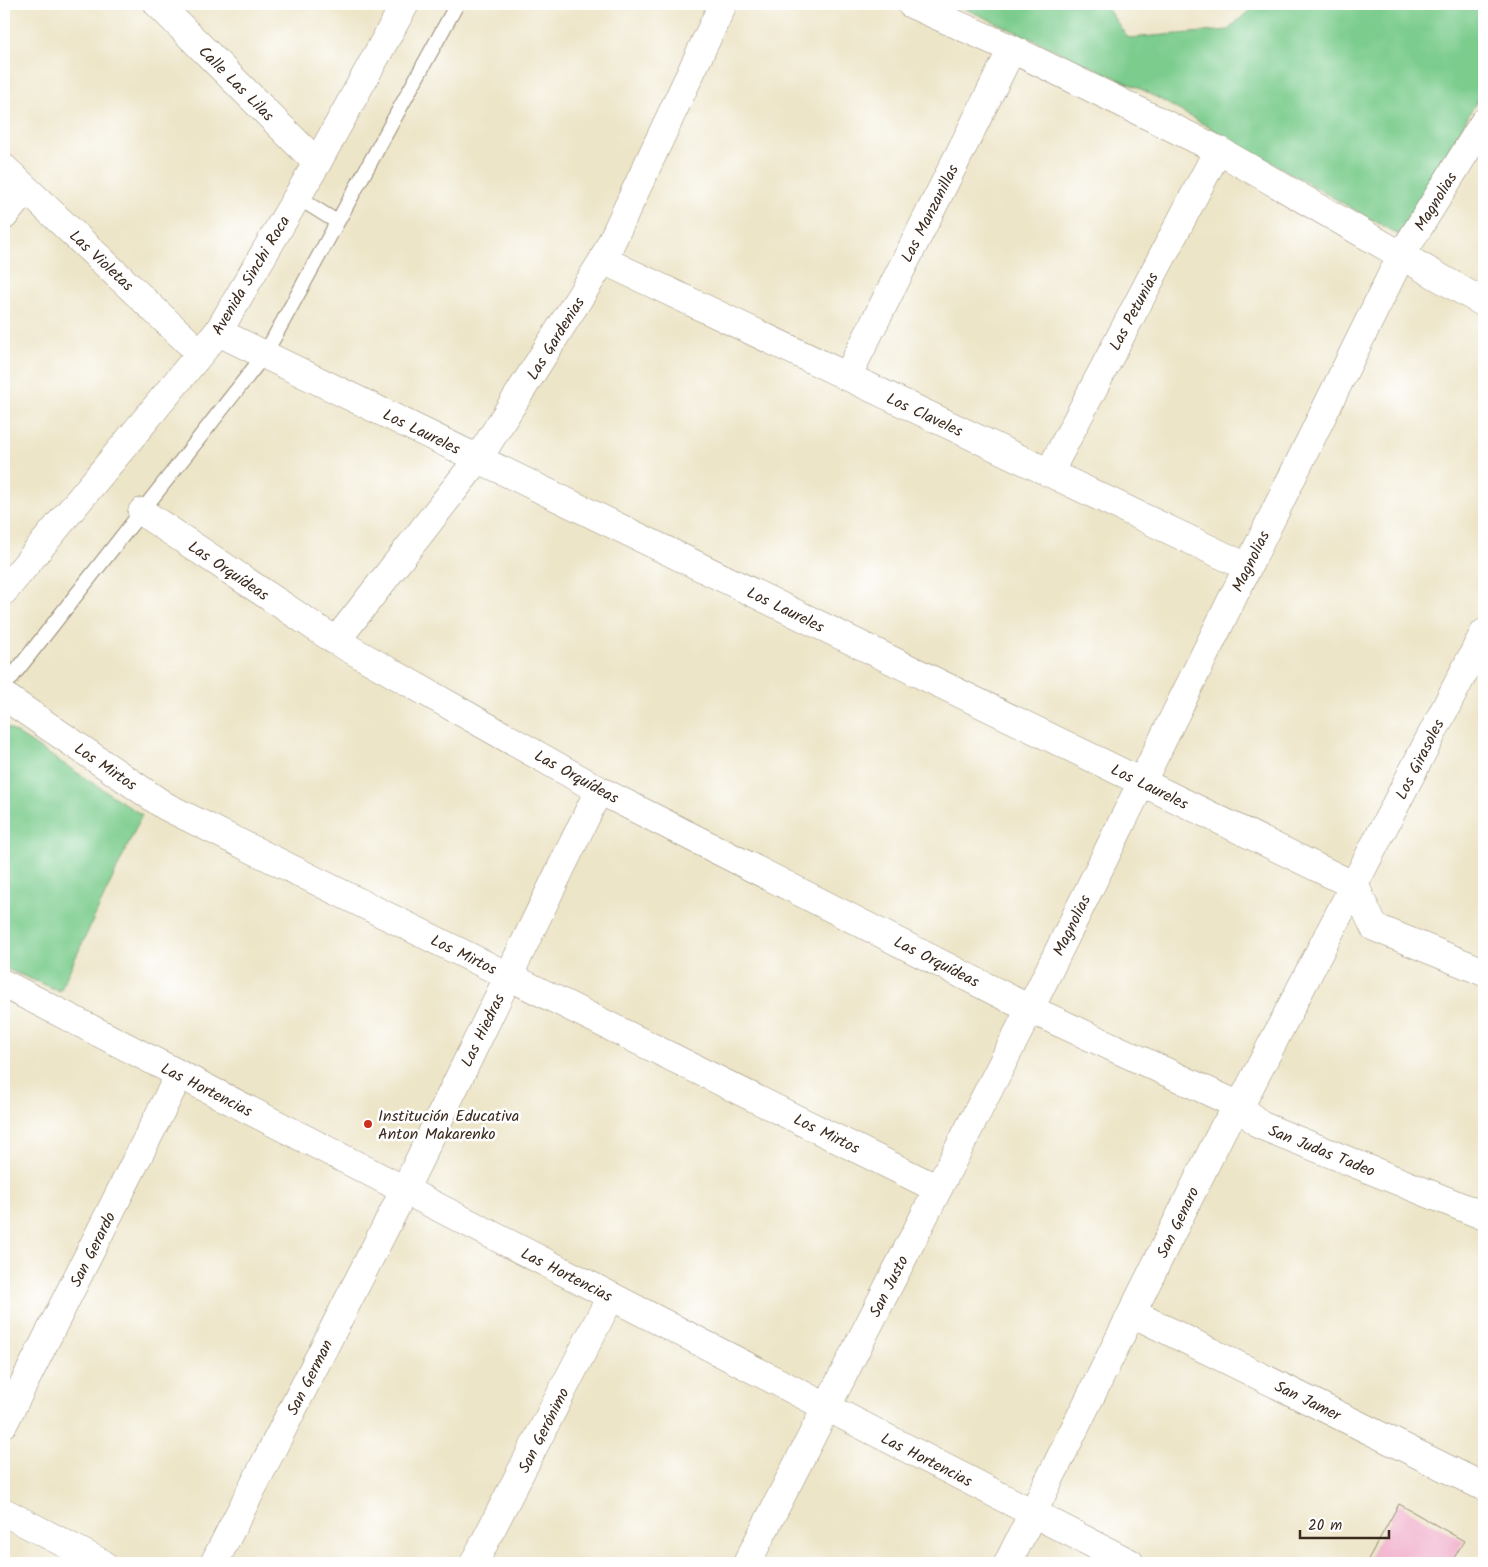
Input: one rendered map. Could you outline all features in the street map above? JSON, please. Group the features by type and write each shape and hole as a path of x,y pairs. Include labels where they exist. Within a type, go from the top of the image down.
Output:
{"street":[{"name":"Calle Las Lilas","path":"158,4 317,163"},
{"name":"Avenida Sinchi Roca","path":"4,591 218,332 317,163 405,4"},
{"name":"Las Gardenias","path":"336,641 478,459 603,260 724,4"},
{"path":"911,4 1012,49 1218,150 1484,303"},
{"name":"Las Manzanillas","path":"847,377 1012,49"},
{"name":"Magnolias","path":"1030,1009 1401,256 1484,122"},
{"name":"Las Petunias","path":"1049,473 1218,150"},
{"name":"Las Violetas","path":"4,168 200,353"},
{"path":"4,216 26,189"},
{"name":"Los Claveles","path":"603,260 1247,567"},
{"name":"Los Laureles","path":"218,332 1355,886"},
{"name":"Las Orquídeas","path":"142,512 336,641 599,790 1030,1009"},
{"name":"Los Girasoles","path":"1355,886 1484,633"},
{"name":"Los Mirtos","path":"4,696 165,806 938,1189"},
{"name":"Las Hiedras","path":"404,1190 599,790"},
{"path":"1355,886 1374,927 1484,972"},
{"name":"San Genaro","path":"1008,1563 1224,1127 1240,1106 1355,886"},
{"name":"Las Hortencias","path":"5,990 179,1075 1130,1563"},
{"name":"San Judas Tadeo","path":"1030,1009 1240,1106 1260,1125 1484,1216"},
{"name":"San Justo","path":"747,1563 1030,1009"},
{"name":"San Gerardo","path":"4,1423 179,1075"},
{"name":"San German","path":"214,1563 404,1190"},
{"name":"San Gerónimo","path":"474,1563 611,1296"},
{"name":"San Jamer","path":"1132,1313 1484,1488"},
{"path":"4,1512 102,1563"}],"lane":[{"path":"4,687 265,354 457,4"},
{"path":"296,198 337,222"}],"green space":[{"path":"955,4 1104,4 1128,38 1228,30 1256,4 1484,4 1484,89 1399,235 1147,92"},
{"path":"4,725 142,815 60,991 4,968"}],"building":[{"path":"1399,1504 1464,1541 1451,1563 1366,1563"}],"place":[{"name":"Institución Educativa Anton Makarenko","path":"368,1124"}]}
